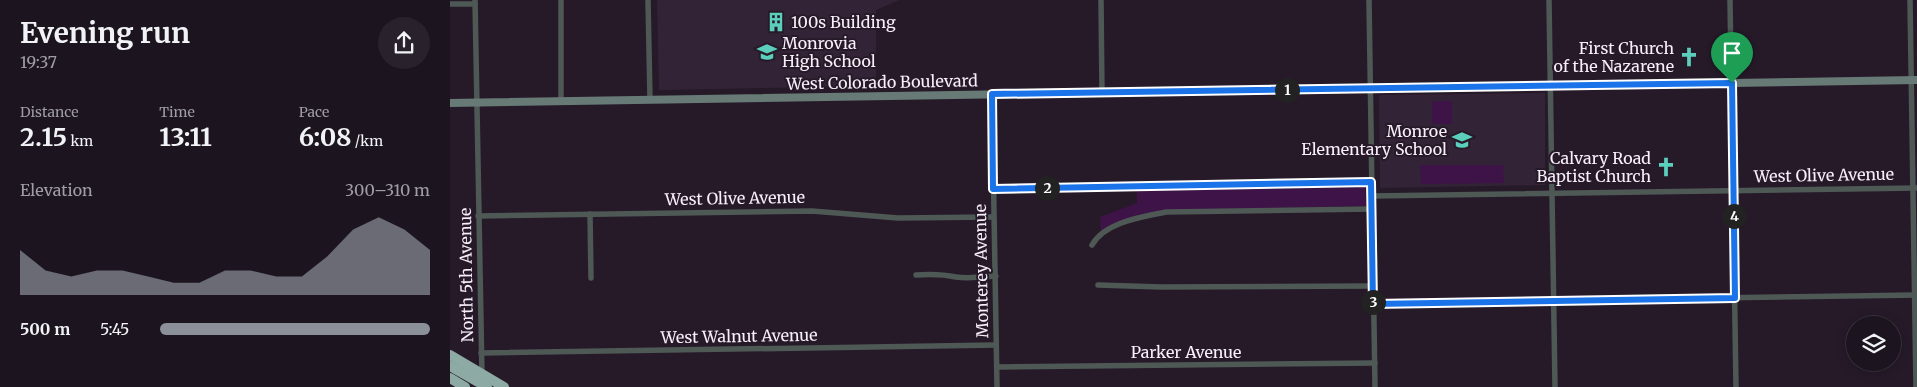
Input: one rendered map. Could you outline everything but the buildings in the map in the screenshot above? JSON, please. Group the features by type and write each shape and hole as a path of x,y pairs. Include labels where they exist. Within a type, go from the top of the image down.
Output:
{"highway":[{"path":"455,374 476,387"},
{"path":"455,374 487,387"},
{"path":"455,374 504,387"}],"street":[{"path":"561,0 561,101"},
{"path":"648,0 650,100"},
{"path":"1101,0 1102,93"},
{"path":"1369,0 1375,387"},
{"path":"1549,0 1555,387"},
{"path":"1730,0 1736,387"},
{"path":"1910,0 1914,80 1916,387"},
{"path":"450,4 475,2"},
{"name":"North 5th Avenue","path":"475,2 482,387"},
{"name":"West Colorado Boulevard","path":"450,103 1914,80"},
{"name":"Monterey Avenue","path":"992,94 997,387"},
{"path":"993,189 1371,182"},
{"name":"West Olive Avenue","path":"1372,196 1915,188"},
{"path":"1092,245 1097,237 1118,225 1166,212 1372,209"},
{"name":"West Olive Avenue","path":"478,216 812,211 898,218 993,217"},
{"path":"590,214 591,278"},
{"path":"916,275 996,276"},
{"path":"1098,285 1161,287 1373,286"},
{"path":"1373,304 1916,295"},
{"name":"West Walnut Avenue","path":"481,353 996,345"},
{"name":"Parker Avenue","path":"997,367 1375,363"}],"shaded area":[{"name":"Monrovia High School","path":"657,0 899,0 876,10 876,86 659,90"},
{"name":"Monroe Elementary School","path":"1545,93 1545,185 1380,188 1379,95"},
{"path":"1432,101 1452,101 1452,124 1432,124"},
{"path":"1420,165 1503,165 1504,183 1421,184"},
{"path":"1365,187 1366,206 1184,210 1150,214 1101,232 1100,217 1137,203 1137,191"}],"place":[{"name":"100s Building","path":"776,22"},
{"name":"Monrovia High School","path":"767,52"},
{"name":"First Church of the Nazarene","path":"1689,57"},
{"name":"Monroe Elementary School","path":"1462,140"},
{"name":"Calvary Road Baptist Church","path":"1666,167"}],"route":[{"path":"1732,83 1735,298 1373,304 1371,182 993,189 992,94 1732,83"}]}
